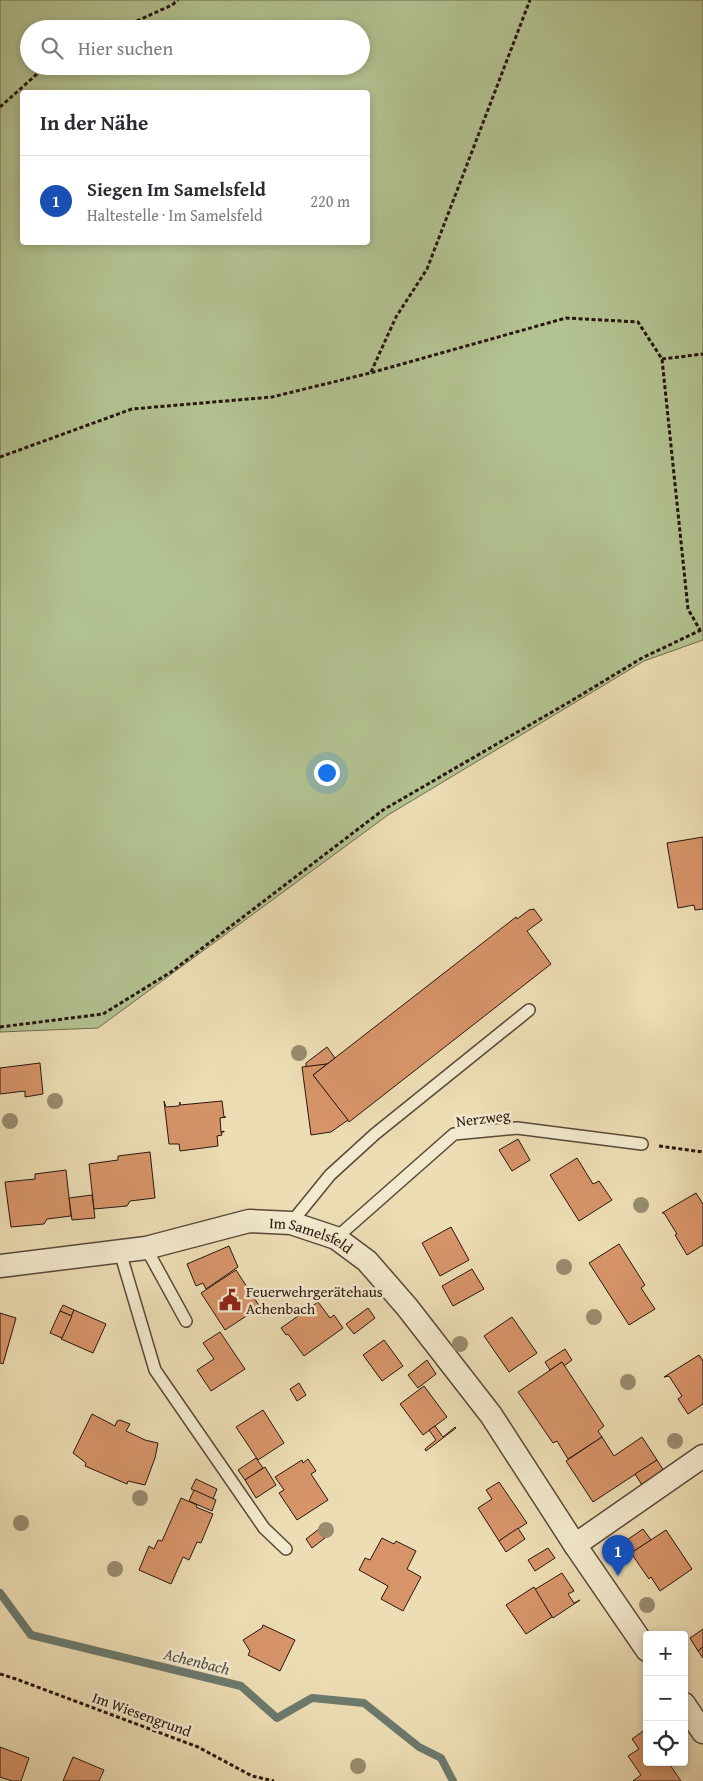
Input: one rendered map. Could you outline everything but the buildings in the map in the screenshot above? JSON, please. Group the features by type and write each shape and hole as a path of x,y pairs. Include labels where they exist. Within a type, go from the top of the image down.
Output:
{"street":[{"name":"Im Samelsfeld","path":"0,1266 146,1248 249,1221 291,1223 336,1238 367,1261 407,1307 491,1415 575,1545 643,1644"},
{"path":"575,1545 703,1456"},
{"path":"688,1710 703,1732"}],"lane":[{"path":"291,1223 330,1175 375,1134 529,1010"},
{"name":"Nerzweg","path":"336,1238 454,1134 517,1128 642,1144"},
{"path":"146,1248 186,1321"},
{"path":"120,1252 155,1370 264,1528 286,1549"}],"path":[{"path":"138,20 178,0"},
{"path":"370,373 396,317 427,269 530,0"},
{"path":"0,107 36,75"},
{"path":"0,456 132,409 272,397 370,373 566,318 638,322 662,359 688,609 702,630 642,658 571,702 383,810 171,972 103,1014 0,1027"},
{"path":"662,359 703,354"},
{"path":"642,1144 703,1152"},
{"name":"Im Wiesengrund","path":"0,1674 198,1747 252,1776 274,1781"}],"green space":[{"path":"0,0 703,0 703,640 644,661 388,815 98,1028 0,1032"}],"waterway":[{"name":"Achenbach","path":"0,1593 31,1635 241,1686 277,1718 312,1698 364,1703 419,1747 441,1758 453,1781"}],"place":[{"name":"Feuerwehrgerätehaus Achenbach","path":"230,1300"},
{"name":"Siegen Im Samelsfeld","path":"618,1576"}]}
